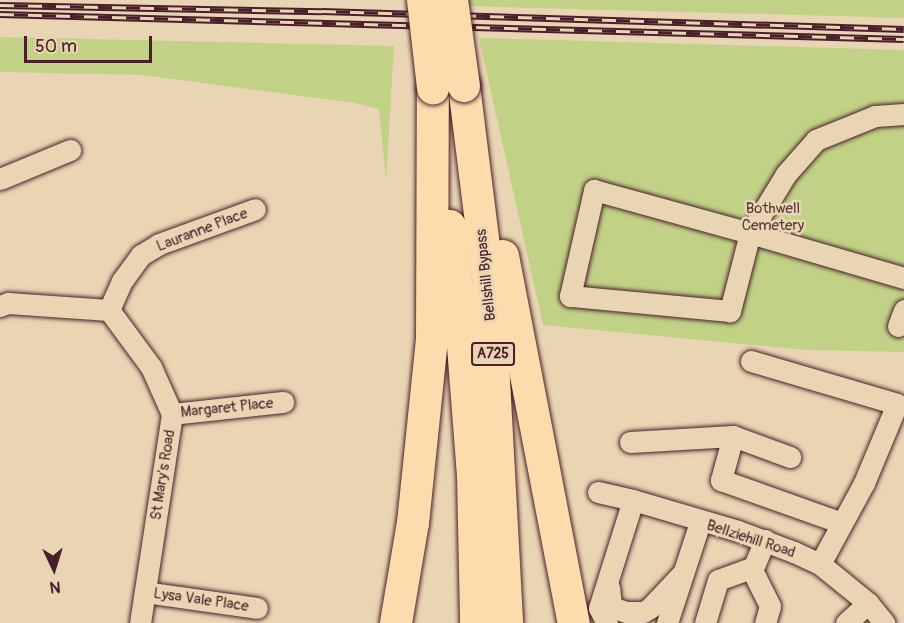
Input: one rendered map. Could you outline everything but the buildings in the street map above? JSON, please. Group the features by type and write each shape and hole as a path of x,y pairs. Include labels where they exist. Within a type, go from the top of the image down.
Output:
{"highway":[{"name":"Bellshill Bypass","path":"423,0 461,320 472,463 476,623"},
{"name":"Bellshill Bypass","path":"452,0 466,92 489,288 507,623"},
{"path":"396,623 413,523 432,338 433,88"},
{"path":"466,92 508,279 574,623"}],"street":[{"path":"904,114 875,116 816,140 786,174 750,233 730,311 570,296 594,189 750,233 904,278"},
{"path":"0,179 70,150"},
{"name":"Lauranne Place","path":"109,310 122,282 141,255 159,244 255,209"},
{"path":"0,306 8,303 109,310"},
{"name":"St Mary's Road","path":"109,310 151,367 172,414 140,623"},
{"path":"750,361 897,404 864,483 820,564"},
{"name":"Margaret Place","path":"172,414 283,402"},
{"path":"734,436 721,480 842,524"},
{"path":"630,442 734,436 790,456"},
{"name":"Bellziehill Road","path":"598,492 633,500 765,540 820,564 868,603 884,623"},
{"path":"633,500 599,608 609,615 643,612 683,573"},
{"path":"667,623 700,522"},
{"path":"765,540 752,570 770,606 765,623"},
{"path":"705,623 718,580 753,567"},
{"name":"Lysa Vale Place","path":"145,592 257,608"},
{"path":"846,623 868,603"}],"green space":[{"path":"466,0 904,0 904,18 466,6"},
{"path":"0,37 394,46 386,181 379,109 355,103 142,75 0,72"},
{"name":"Bothwell Cemetery","path":"479,38 904,50 904,352 806,350 543,325"}],"railway":[{"path":"0,5 322,11 904,29"},
{"path":"0,14 904,39"}]}
